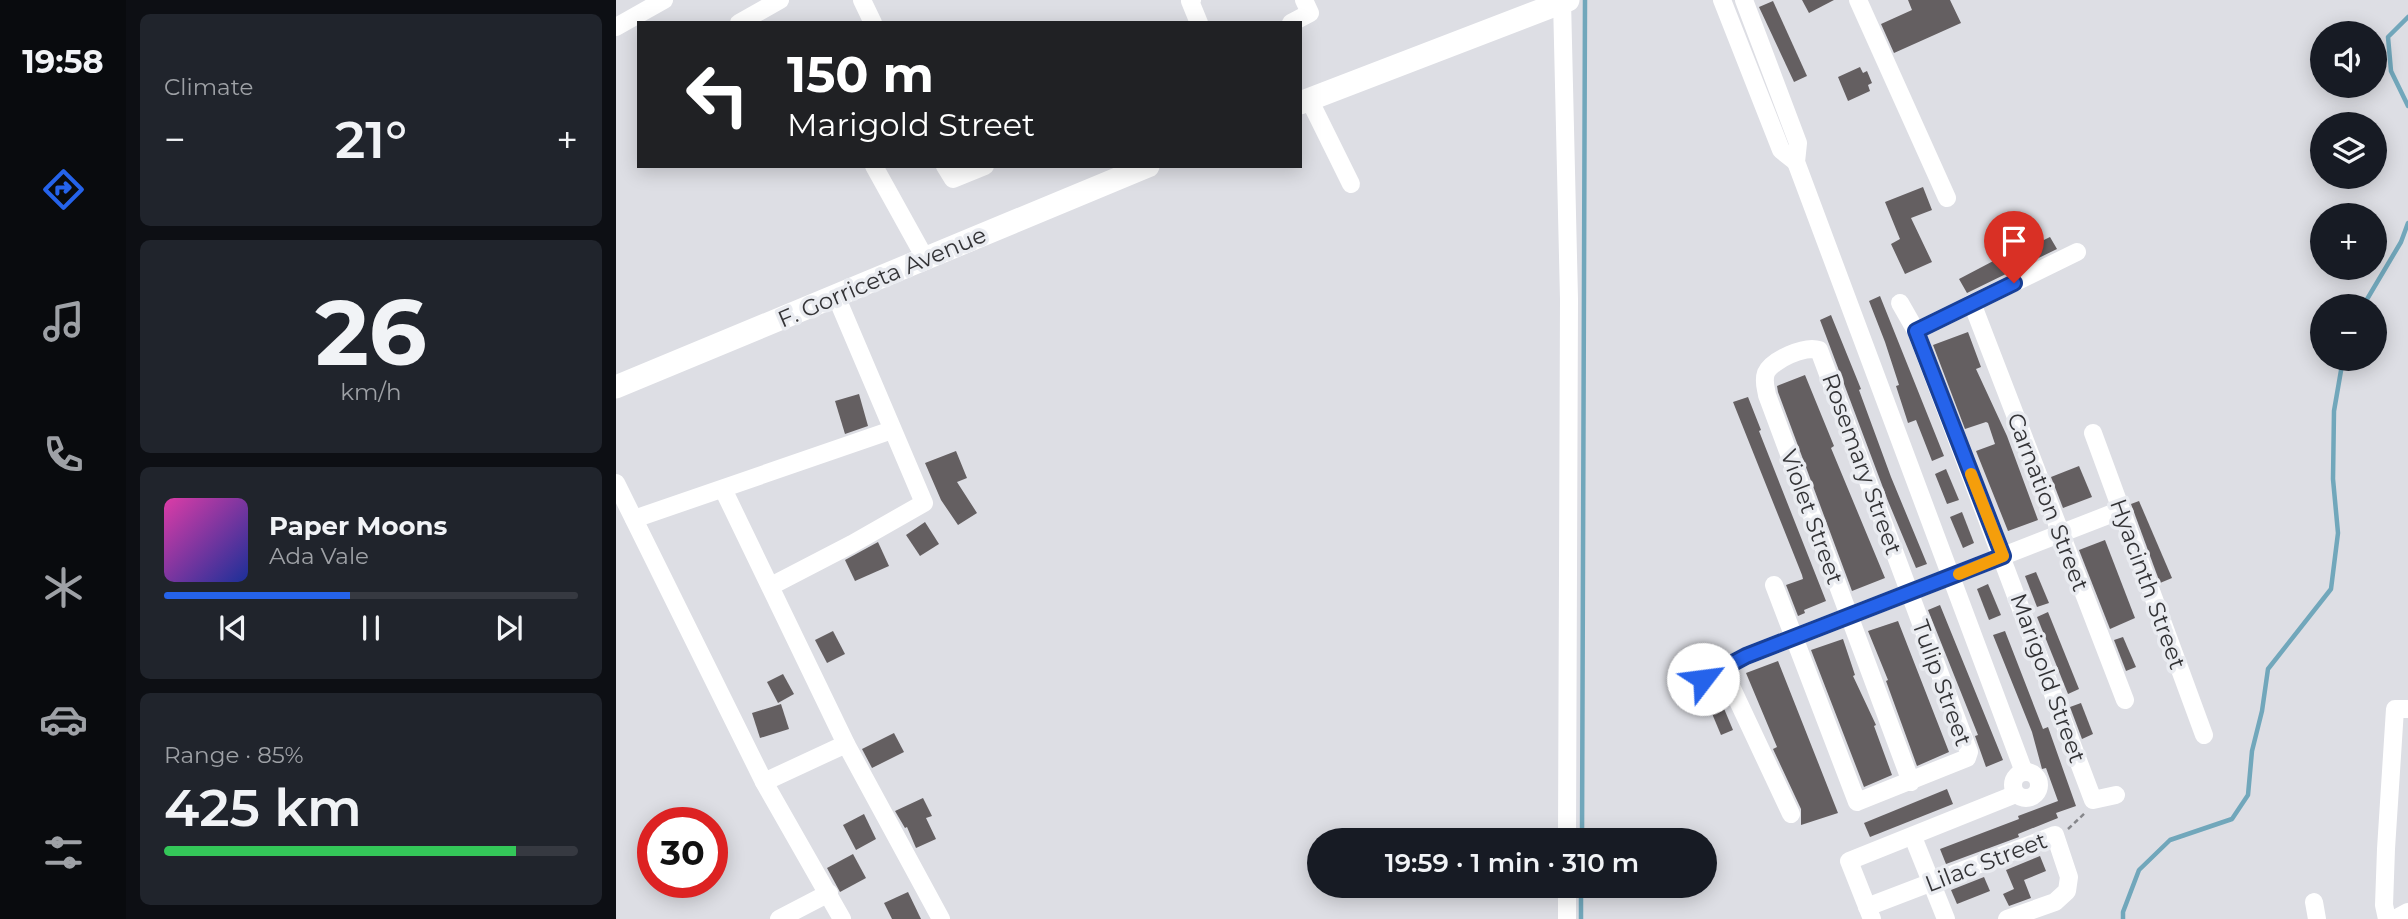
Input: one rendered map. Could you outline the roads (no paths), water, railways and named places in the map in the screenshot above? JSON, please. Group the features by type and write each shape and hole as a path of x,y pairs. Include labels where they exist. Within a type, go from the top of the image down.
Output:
{"main road":[{"path":"1305,101 1564,1"},
{"name":"F. Gorriceta Avenue","path":"616,387 1143,168"}],"street":[{"path":"616,27 664,0"},
{"path":"743,21 780,0"},
{"path":"862,0 869,21"},
{"path":"1192,0 1190,1 1198,21"},
{"path":"1295,21 1310,13 1304,0"},
{"path":"1722,0 1782,150 1796,162"},
{"path":"1744,0 1798,144 1796,162 2024,772 2019,773 2013,780 2016,794 1849,861 1869,913"},
{"path":"1858,0 1947,198"},
{"path":"1564,1 1569,299 1567,828"},
{"path":"1305,101 1351,184"},
{"path":"875,168 925,258"},
{"path":"946,168 953,179 980,168"},
{"path":"1916,331 2077,253"},
{"path":"771,586 923,503 836,296"},
{"name":"Marigold Street","path":"1900,303 1916,331 2093,800 2116,795"},
{"name":"Carnation Street","path":"1972,303 2125,700"},
{"name":"Rosemary Street","path":"1805,349 1819,350 1910,593"},
{"name":"Violet Street","path":"1805,349 1771,365 1765,375 1765,384 1911,782"},
{"path":"635,519 892,430"},
{"name":"Hyacinth Street","path":"2093,433 2204,735"},
{"path":"616,483 764,782 842,919"},
{"path":"723,489 846,744 941,919"},
{"path":"1703,679 1722,667 1794,637 2121,510"},
{"name":"Tulip Street","path":"1774,585 1854,798 1860,802 1968,758 1969,752 1910,593"},
{"path":"1722,667 1791,814"},
{"path":"2387,919 2384,905 2385,849 2395,709 2408,709"},
{"path":"764,782 846,744"},
{"name":"Lilac Street","path":"1869,913 1932,882 2055,835 2069,877 2067,891 2055,902 2007,919"},
{"path":"1913,837 1946,919"},
{"path":"779,919 829,893"},
{"path":"1567,898 1567,919"},
{"path":"2395,919 2408,912"}],"waterway":[{"path":"1582,828 1585,0"},
{"path":"2408,17 2388,37 2391,71 2408,106"},
{"path":"2370,294 2401,242 2408,223"},
{"path":"2123,919 2123,912 2139,870 2170,840 2232,819 2248,795 2252,751 2262,711 2268,669 2331,589 2338,533 2333,479 2334,411 2341,371"},
{"path":"1581,898 1581,919"}]}
